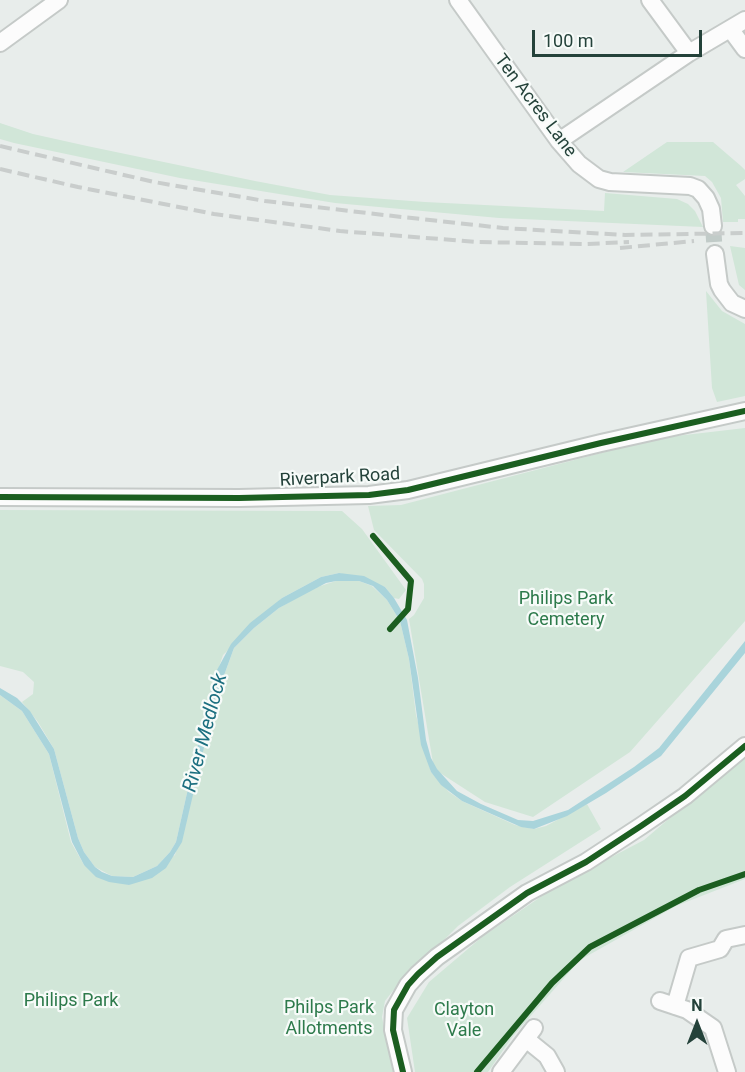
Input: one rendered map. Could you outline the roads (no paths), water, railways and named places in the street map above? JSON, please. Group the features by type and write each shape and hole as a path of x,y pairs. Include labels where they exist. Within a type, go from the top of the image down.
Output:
{"street":[{"path":"0,43 59,0"},
{"name":"Ten Acres Lane","path":"458,0 559,141 579,164 599,179 630,183 680,184 698,189 706,198 711,209 713,226"},
{"path":"650,0 688,53"},
{"path":"559,141 688,53 738,25 745,49"},
{"path":"715,254 718,284 732,303 745,309"},
{"name":"Riverpark Road","path":"0,497 239,498 353,496 408,490 745,411"},
{"path":"403,1072 393,1030 394,1010 408,985 418,974 527,893 586,862 685,796 745,746"},
{"path":"727,1072 713,1028 687,1010 667,1004 689,958 720,949 726,939 745,935"},
{"path":"501,1072 530,1034 556,1072"}],"water":[{"name":"River Medlock","path":"339,573 364,576 385,587 407,620 426,740 437,769 457,791 518,820 533,821 568,810 634,767 659,748 745,641 745,653 661,756 567,816 534,829 521,827 462,801 441,785 431,772 421,745 409,659 400,621 387,600 373,586 359,581 326,583 279,608 234,648 215,700 182,842 166,868 152,878 129,885 96,877 84,865 72,842 49,754 22,711 0,695 0,688 17,698 30,711 54,749 78,838 84,852 95,867 102,872 112,876 133,877 157,866 176,842 207,704 217,670 231,644 250,623 282,598 321,577"}],"tunnel":[{"path":"713,226 715,254"}],"railway":[{"path":"0,146 154,182 265,201 384,215 503,228 625,235 745,233"},
{"path":"0,169 214,214 340,231 477,242 587,244 629,242"},
{"path":"620,248 694,241"}],"park label":[{"name":"Philips Park Cemetery","path":"566,609"},
{"name":"Philips Park","path":"71,1001"},
{"name":"Philps Park Allotments","path":"329,1018"},
{"name":"Clayton Vale","path":"464,1020"}]}
